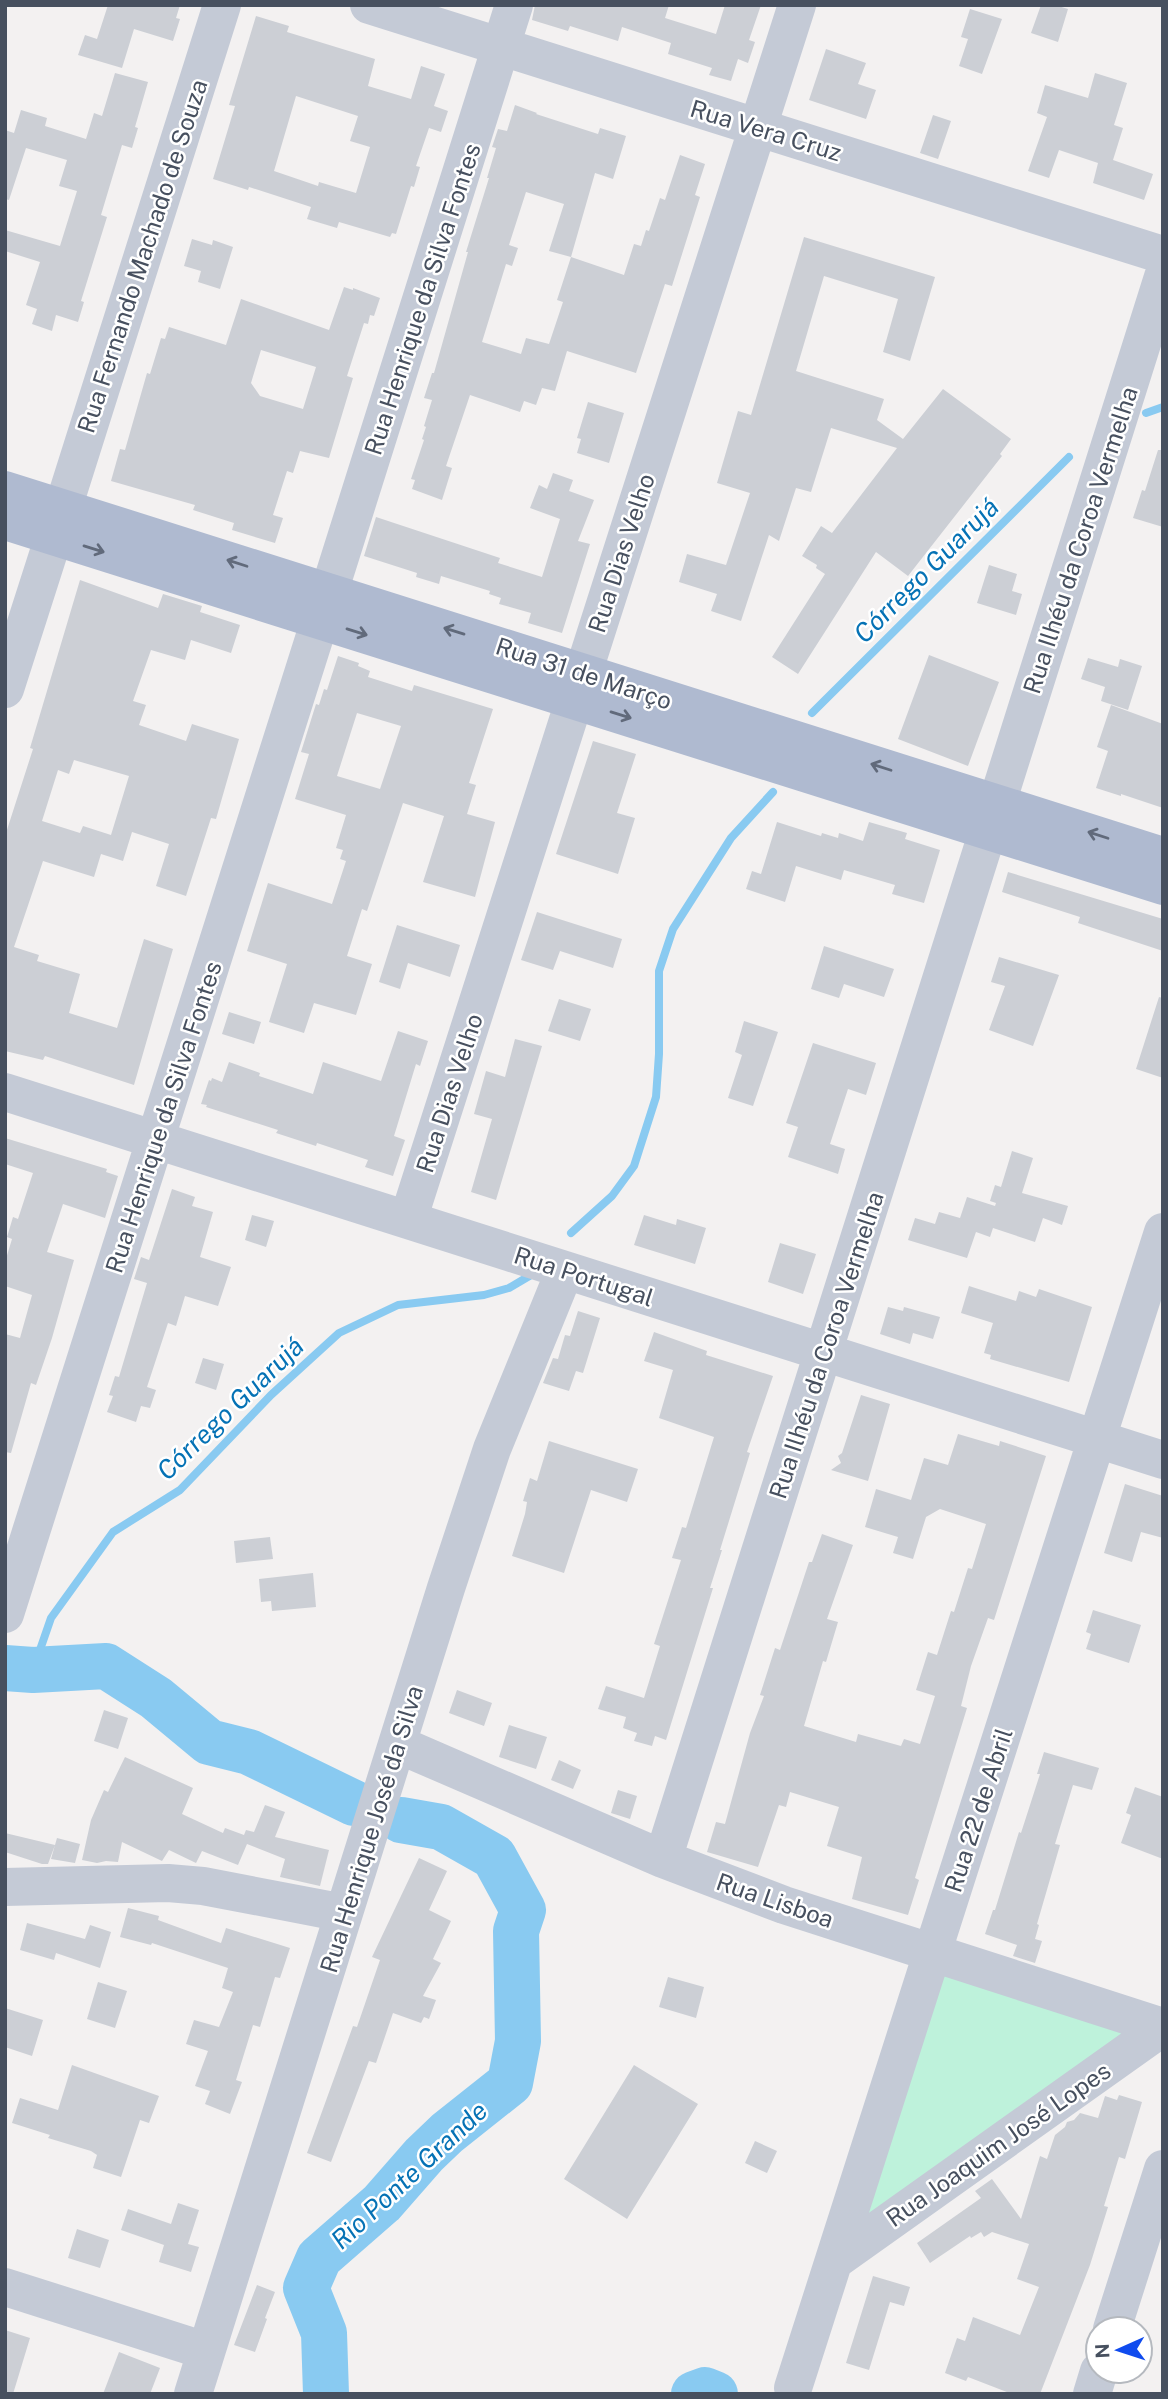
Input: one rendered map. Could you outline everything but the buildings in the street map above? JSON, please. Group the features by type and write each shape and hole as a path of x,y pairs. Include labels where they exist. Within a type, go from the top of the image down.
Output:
{"main road":[{"name":"Rua 31 de Março","path":"5,489 58,522 993,817 1163,886"},
{"name":"Rua 31 de Março","path":"5,521 58,522"},
{"name":"Rua 31 de Março","path":"993,817 1163,856"}],"street":[{"name":"Rua Fernando Machado de Souza","path":"5,689 222,5"},
{"name":"Rua Vera Cruz","path":"369,5 1163,255"},
{"name":"Rua Henrique da Silva Fontes","path":"5,1614 514,5"},
{"name":"Rua Dias Velho","path":"408,1220 797,5"},
{"name":"Rua Ilhéu da Coroa Vermelha","path":"663,1859 1163,277"},
{"name":"Rua Portugal","path":"5,1093 1163,1460"},
{"name":"Rua 22 de Abril","path":"793,2388 1163,1231"},
{"name":"Rua Henrique José da Silva","path":"193,2394 492,1449 565,1270"},
{"name":"Rua Lisboa","path":"397,1744 663,1859 784,1905 1163,2027"},
{"path":"5,1887 168,1883 203,1886 344,1913"},
{"name":"Rua Joaquim José Lopes","path":"834,2261 1163,2027"},
{"path":"1116,2315 1163,2169"},
{"path":"5,2287 206,2351"}],"green space":[{"path":"932,1952 1163,2027 834,2261"}],"waterway":[{"name":"Córrego Guarujá","path":"1146,413 1163,407"},
{"name":"Córrego Guarujá","path":"812,713 1069,457"},
{"name":"Córrego Guarujá","path":"571,1233 612,1196 634,1166 656,1097 659,971 673,929 731,838 773,792"},
{"name":"Córrego Guarujá","path":"33,1670 51,1618 113,1532 180,1490 271,1395 339,1333 398,1305 484,1295 509,1288 531,1275"},
{"name":"Rio Ponte Grande","path":"5,1668 33,1670 106,1666 156,1698 209,1742 249,1752 354,1803"},
{"name":"Rio Ponte Grande","path":"326,2394 324,2333 306,2288 319,2258 382,2203 447,2133 510,2083 518,2041 516,1931 523,1910 494,1857 441,1827 401,1820"},
{"name":"Rio Ponte Grande","path":"694,2394 705,2390 715,2394"}]}
